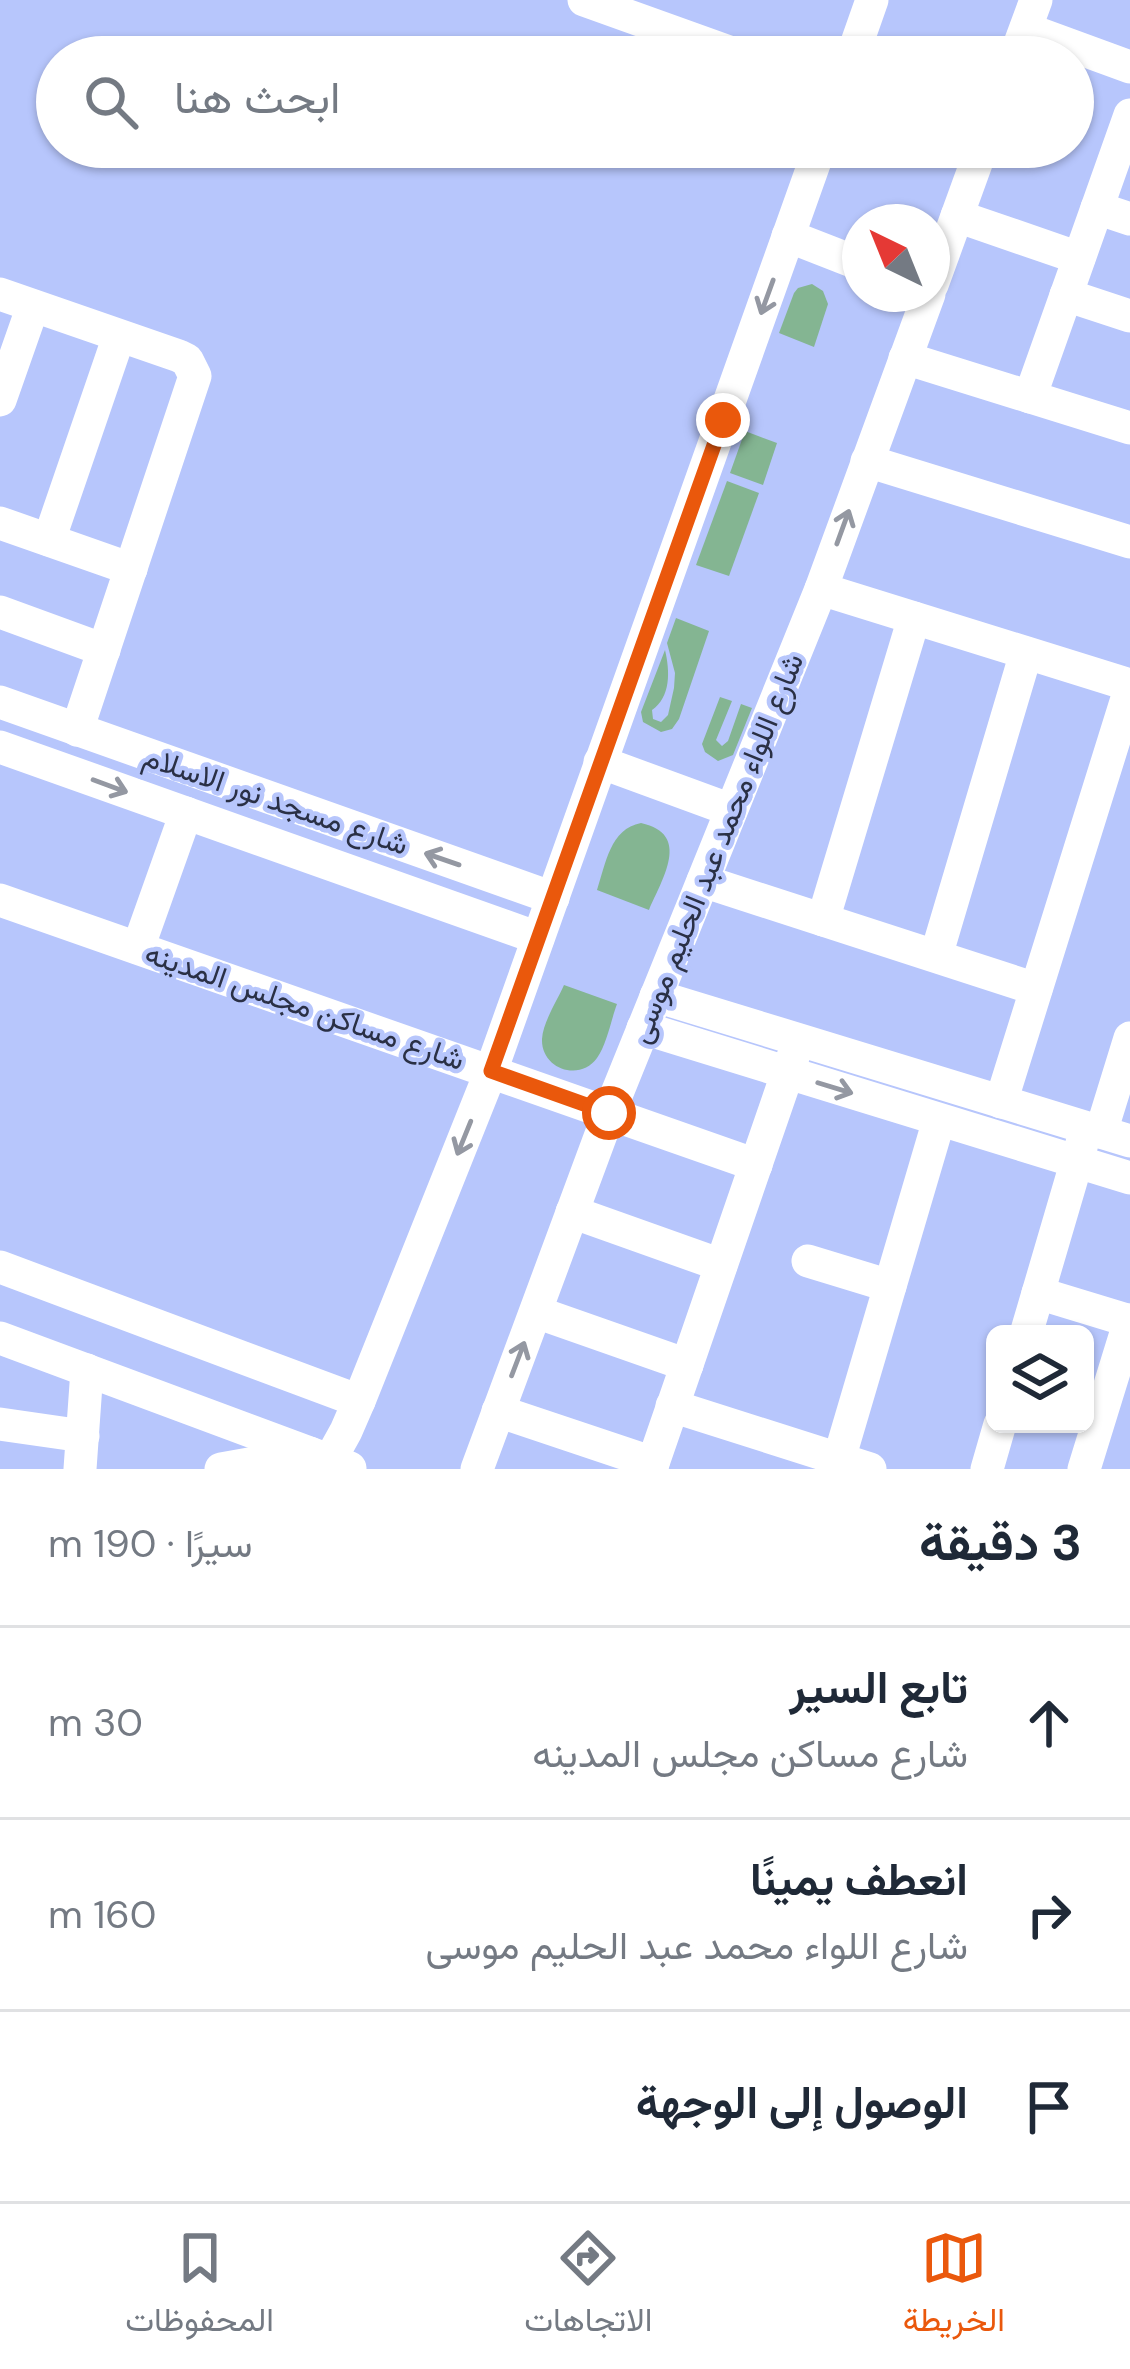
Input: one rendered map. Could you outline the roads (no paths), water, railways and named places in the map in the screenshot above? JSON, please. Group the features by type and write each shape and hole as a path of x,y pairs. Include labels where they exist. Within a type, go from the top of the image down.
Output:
{"street":[{"path":"584,0 684,36"},
{"path":"859,36 872,0"},
{"path":"1094,54 1130,67"},
{"path":"1030,397 1130,116"},
{"path":"330,1463 491,1071 812,168"},
{"path":"950,235 974,168"},
{"path":"1097,208 1130,219"},
{"path":"957,216 1079,258"},
{"path":"788,236 842,257"},
{"path":"0,294 187,360 195,376 77,730"},
{"path":"1066,296 1130,316"},
{"path":"0,400 33,306"},
{"name":"شارع اللواء محمد عبد الحليم موسى","path":"477,1469 609,1113 820,589 922,312"},
{"path":"49,540 118,336"},
{"path":"905,358 1130,428"},
{"path":"867,460 1130,542"},
{"path":"0,523 131,569"},
{"path":"820,589 1026,653 1130,692 1001,1102"},
{"path":"0,612 104,650"},
{"path":"823,920 914,618"},
{"path":"936,956 1026,653"},
{"name":"شارع مسجد نور الاسلام","path":"0,702 553,898"},
{"name":"شارع مسجد نور الاسلام","path":"0,747 538,938"},
{"path":"601,763 731,810"},
{"path":"138,948 186,813"},
{"path":"703,881 1036,989"},
{"name":"شارع مساكن مجلس المدينه","path":"0,899 756,1165"},
{"path":"656,996 1106,1133"},
{"path":"643,1028 1130,1178"},
{"path":"1029,1325 1077,1162 1106,1133 1130,1038"},
{"path":"499,1411 652,1466 799,1040"},
{"path":"672,1406 854,1464 890,1286 939,1120"},
{"path":"572,1212 722,1265"},
{"path":"808,1261 890,1286"},
{"path":"0,1267 359,1401"},
{"path":"1038,1293 1128,1335 1084,1469"},
{"path":"536,1312 687,1365"},
{"path":"0,1338 330,1463"},
{"path":"0,1424 81,1452 87,1370"},
{"path":"987,1469 997,1433"},
{"path":"221,1469 330,1463"}]}
